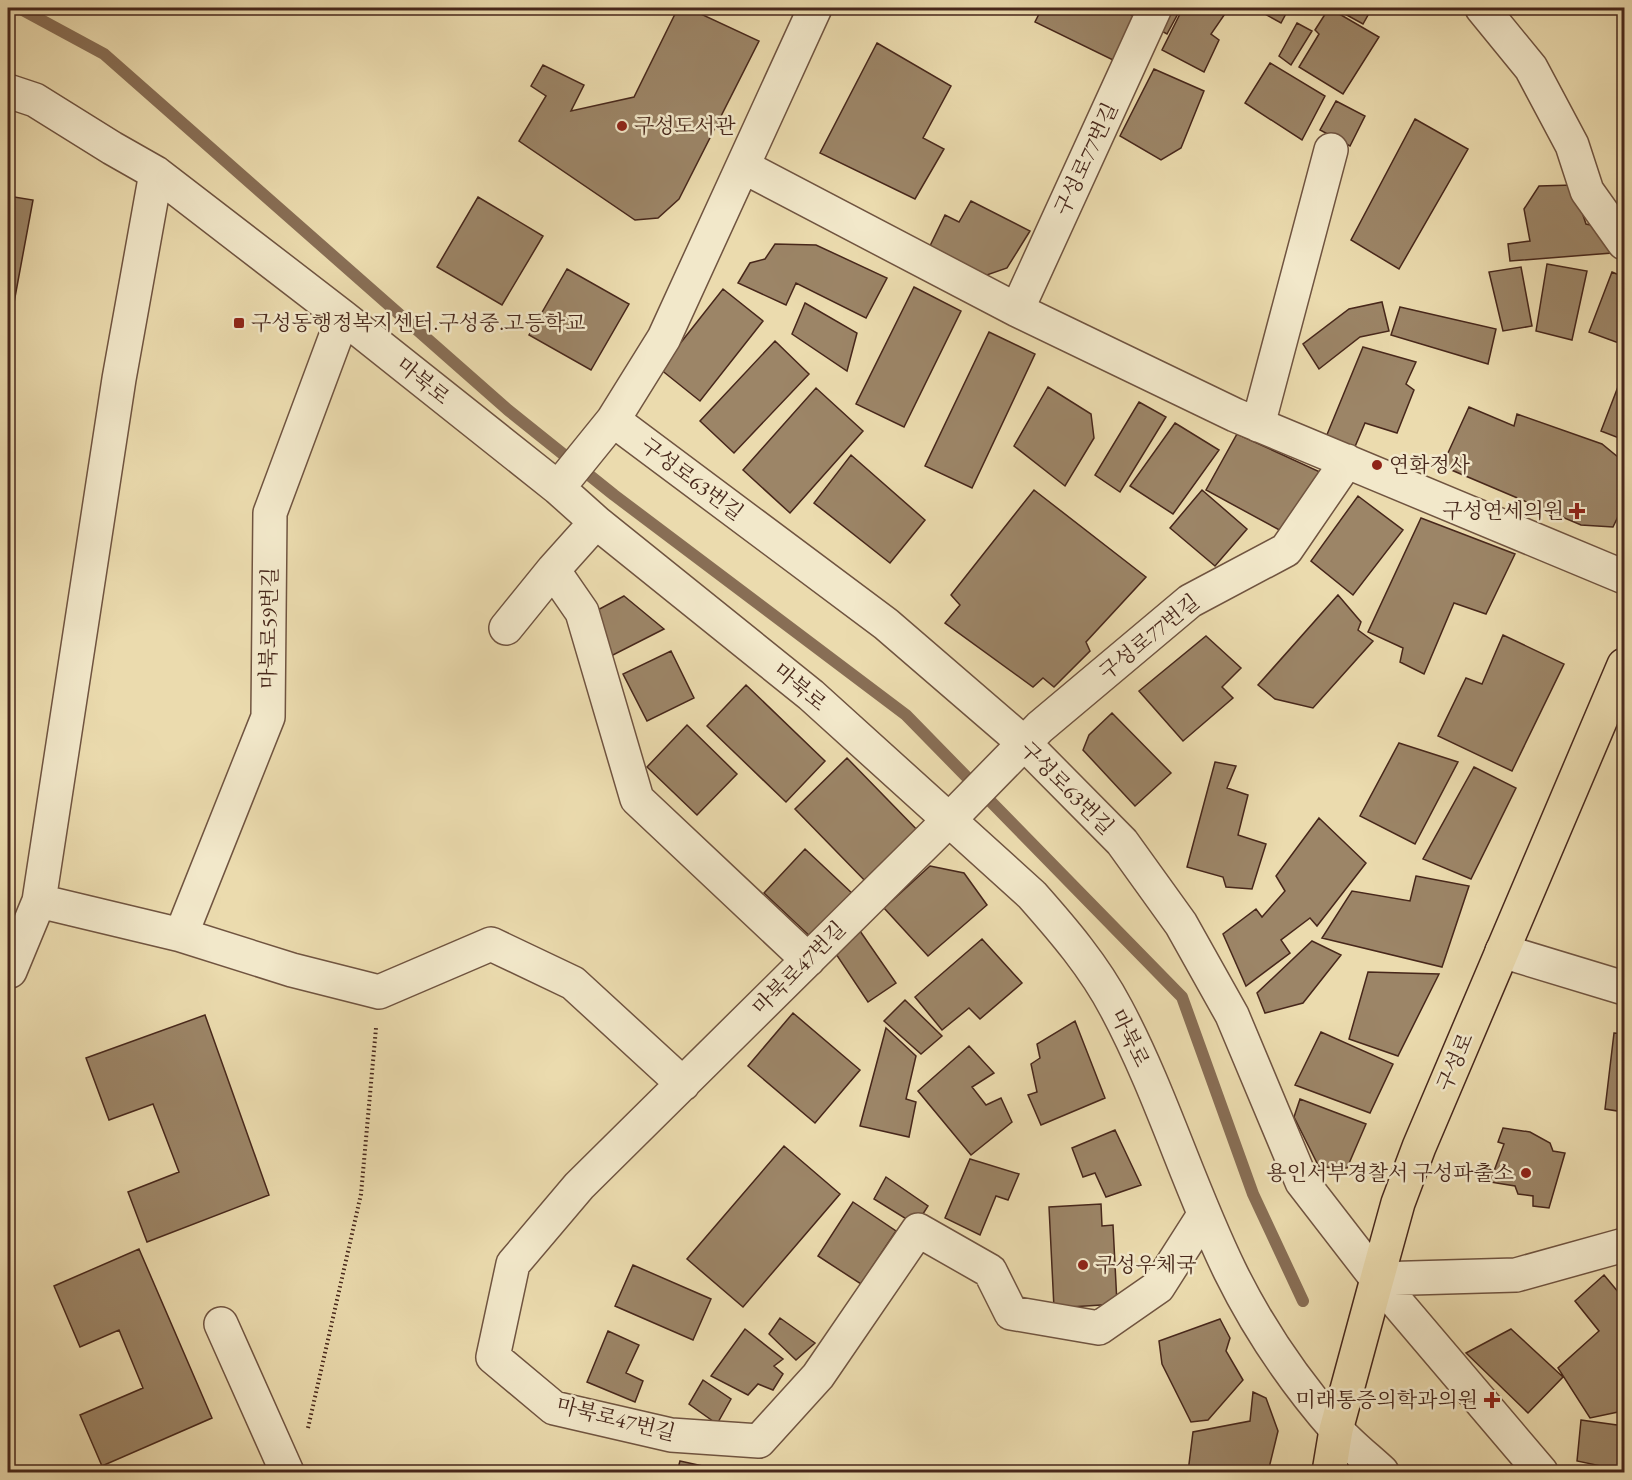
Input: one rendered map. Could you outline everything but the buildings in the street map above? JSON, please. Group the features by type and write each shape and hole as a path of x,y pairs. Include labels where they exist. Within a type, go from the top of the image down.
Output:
{"main road":[{"name":"구성로","path":"1329,1473 1336,1430 1398,1203 1419,1148 1624,665"}],"street":[{"path":"558,488 610,423 664,338 815,8"},
{"name":"구성로77번길","path":"1017,310 1155,8"},
{"path":"1482,8 1531,68 1572,145 1587,191 1624,243"},
{"name":"마북로","path":"8,91 35,100 156,173 343,317 558,488 596,522 811,695 1032,895 1090,965 1115,1007 1138,1053 1204,1215 1231,1272 1275,1350 1336,1430 1383,1473"},
{"path":"1258,424 1331,150"},
{"path":"744,167 1017,310 1258,424 1624,577"},
{"path":"10,971 39,901 119,379 156,173"},
{"name":"마북로59번길","path":"181,935 268,717 270,513 343,317"},
{"name":"구성로63번길","path":"610,423 886,624 1024,744 1122,842 1181,924 1232,1016 1302,1182 1377,1279 1541,1473"},
{"name":"구성로77번길","path":"950,819 1040,726 1190,601 1286,550 1347,461"},
{"path":"506,628 596,522"},
{"path":"553,570 582,612 637,799 808,960"},
{"name":"마북로47번길","path":"950,819 579,1186 513,1264 494,1357 554,1408 671,1435 759,1441 818,1376 918,1230 990,1271 1011,1313 1099,1328 1158,1287 1204,1215"},
{"path":"39,901 181,935 292,970 379,992 491,944 573,983 683,1084"},
{"path":"1503,951 1624,988"},
{"path":"1377,1279 1516,1275 1624,1245"},
{"path":"221,1324 287,1473"}],"path":[{"path":"306,1439 361,1194 379,992"}],"waterway":[{"path":"19,8 104,54 508,410 614,495 906,715 1182,997 1253,1194 1303,1301"}],"place":[{"name":"구성도서관","path":"622,126"},
{"name":"구성동행정복지센터.구성중.고등학교","path":"239,323"},
{"name":"연화정사","path":"1377,465"},
{"name":"구성연세의원","path":"1577,511"},
{"name":"용인서부경찰서 구성파출소","path":"1526,1173"},
{"name":"구성우체국","path":"1083,1265"},
{"name":"미래통증의학과의원","path":"1492,1400"}]}
